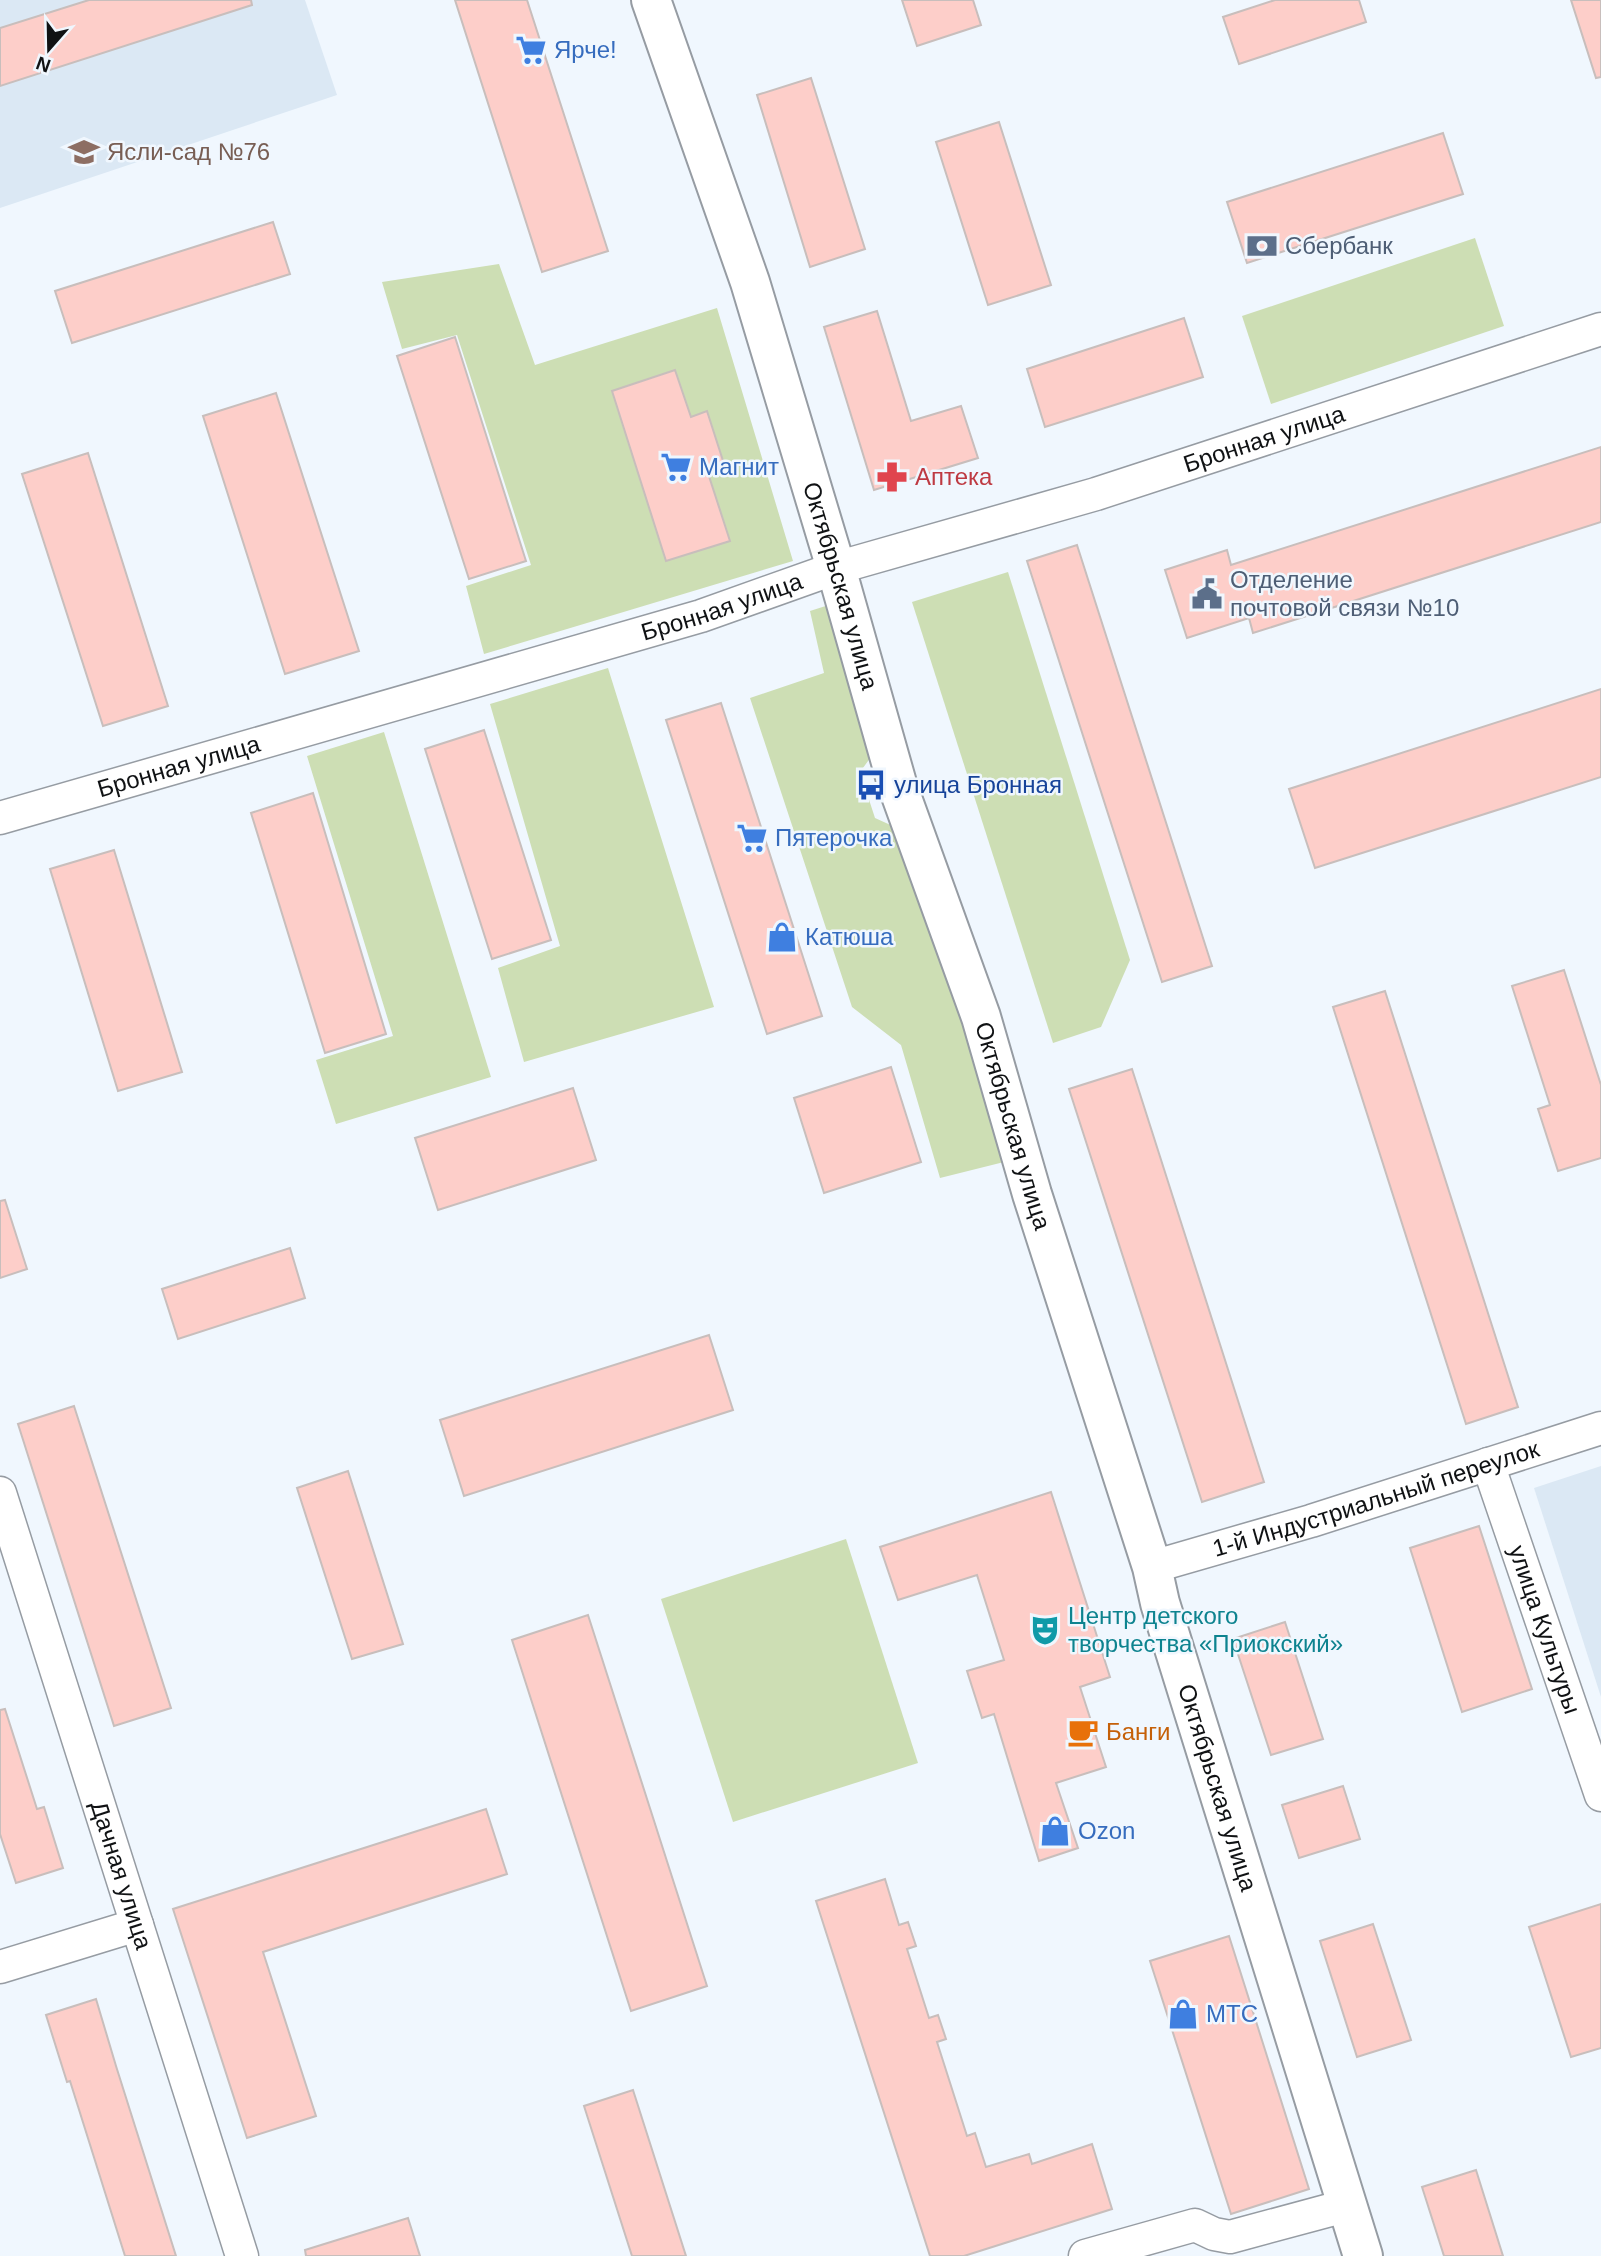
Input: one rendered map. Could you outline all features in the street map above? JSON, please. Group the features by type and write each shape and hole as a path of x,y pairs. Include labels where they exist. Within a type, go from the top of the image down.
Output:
{"main road":[{"name":"Октябрьская улица","path":"651,0 750,282 898,787 981,1017 1032,1194 1152,1567 1160,1603 1345,2206 1363,2256"}],"street":[{"name":"Бронная улица","path":"0,818 701,616 835,568 1096,494 1601,329"},
{"name":"1-й Индустриальный переулок","path":"1152,1567 1311,1521 1601,1428"},
{"name":"улица Культуры","path":"1488,1464 1601,1795"},
{"name":"Дачная улица","path":"0,1493 242,2256"},
{"path":"0,1967 137,1925"},
{"path":"1085,2256 1195,2225 1214,2234 1230,2237 1345,2206"}],"shaded area":[{"name":"Ясли-сад №76","path":"0,0 305,0 337,95 0,208"},
{"path":"1601,1466 1601,1697 1534,1488"}],"green space":[{"path":"1475,238 1504,326 1271,404 1242,316"},
{"path":"499,264 535,365 717,308 793,561 484,654 466,586 531,565 457,335 402,349 382,282"},
{"path":"1008,572 1130,960 1101,1027 1053,1043 912,602"},
{"path":"835,603 879,746 860,772 875,818 906,832 1012,1160 940,1178 901,1045 852,1007 750,698 824,673 810,611"},
{"path":"608,668 714,1007 524,1062 498,968 560,946 490,704"},
{"path":"384,732 491,1077 336,1124 316,1060 393,1036 307,756"},
{"path":"846,1539 918,1763 733,1822 661,1599"}],"building":[{"path":"89,0 251,0 252,5 0,86 0,28"},
{"path":"455,0 527,0 608,251 542,272"},
{"path":"902,0 973,0 981,25 917,46"},
{"path":"1275,0 1359,0 1366,22 1239,64 1223,17"},
{"path":"1571,0 1601,0 1601,77 1596,78"},
{"path":"811,78 865,249 810,267 757,95"},
{"path":"999,122 1051,285 988,305 936,142"},
{"path":"1443,133 1463,194 1247,263 1227,202"},
{"path":"273,222 290,274 72,343 55,291"},
{"path":"877,311 911,421 961,406 978,458 874,490 824,327"},
{"path":"1184,318 1203,377 1045,427 1027,369"},
{"path":"455,337 526,561 469,579 397,356"},
{"name":"Магнит","path":"675,370 691,417 707,411 724,464 707,470 730,541 666,561 612,391"},
{"path":"276,393 359,651 285,674 203,416"},
{"path":"1601,447 1601,522 1253,633 1249,618 1187,638 1165,570 1227,550 1231,565"},
{"path":"88,453 168,706 103,726 22,474"},
{"path":"1077,545 1212,966 1162,982 1027,561"},
{"path":"1601,689 1601,777 1315,868 1289,789"},
{"path":"721,703 822,1016 767,1034 666,720"},
{"path":"484,730 551,940 492,959 425,749"},
{"path":"313,793 386,1034 325,1053 251,813"},
{"path":"114,850 182,1072 118,1091 50,869"},
{"path":"1564,970 1601,1085 1601,1158 1558,1171 1538,1109 1550,1105 1512,986"},
{"path":"1385,991 1518,1407 1466,1424 1333,1007"},
{"path":"891,1067 921,1162 824,1193 794,1098"},
{"path":"1132,1069 1264,1482 1202,1502 1069,1089"},
{"path":"573,1088 596,1160 438,1210 415,1138"},
{"path":"5,1200 27,1269 0,1278 0,1201"},
{"path":"290,1248 305,1298 178,1339 162,1289"},
{"path":"709,1335 733,1410 464,1496 440,1420"},
{"path":"74,1406 171,1708 114,1726 18,1424"},
{"path":"348,1471 403,1644 352,1659 297,1488"},
{"name":"Центр детского творчества «Приокский»","path":"1051,1492 1110,1677 1080,1687 1106,1767 1056,1783 1078,1848 1039,1861 994,1714 982,1718 967,1671 1004,1660 977,1575 898,1600 880,1547"},
{"path":"1479,1526 1532,1689 1462,1712 1410,1548"},
{"path":"588,1615 707,1986 631,2011 512,1640"},
{"path":"1285,1622 1323,1739 1271,1755 1233,1639"},
{"path":"5,1709 37,1809 44,1807 63,1868 16,1883 0,1834 0,1710"},
{"path":"1343,1786 1360,1839 1299,1858 1282,1805"},
{"path":"486,1809 507,1874 263,1952 316,2116 247,2138 173,1909"},
{"path":"885,1879 899,1925 908,1922 916,1946 907,1949 929,2018 938,2015 946,2039 937,2042 967,2136 975,2133 986,2167 1029,2154 1032,2164 1092,2144 1112,2209 964,2256 930,2256 816,1901"},
{"path":"1601,1904 1601,2048 1571,2057 1529,1927"},
{"path":"1373,1924 1411,2040 1357,2057 1320,1941"},
{"path":"1229,1936 1309,2189 1231,2214 1150,1961"},
{"path":"96,1999 176,2256 125,2256 70,2081 67,2082 46,2015"},
{"path":"633,2090 686,2256 632,2256 584,2106"},
{"path":"1476,2170 1503,2256 1444,2256 1422,2187"},
{"path":"408,2218 420,2256 306,2256 305,2250"}],"place":[{"name":"Ярче!","path":"531,50"},
{"name":"Ясли-сад №76","path":"84,152"},
{"name":"Сбербанк","path":"1262,246"},
{"name":"Магнит","path":"676,467"},
{"name":"Аптека","path":"892,477"},
{"name":"Отделение почтовой связи №10","path":"1207,594"},
{"name":"улица Бронная","path":"871,785"},
{"name":"Пятерочка","path":"752,838"},
{"name":"Катюша","path":"782,937"},
{"name":"Центр детского творчества «Приокский»","path":"1045,1630"},
{"name":"Банги","path":"1083,1732"},
{"name":"Ozon","path":"1055,1831"},
{"name":"МТС","path":"1183,2014"}]}
